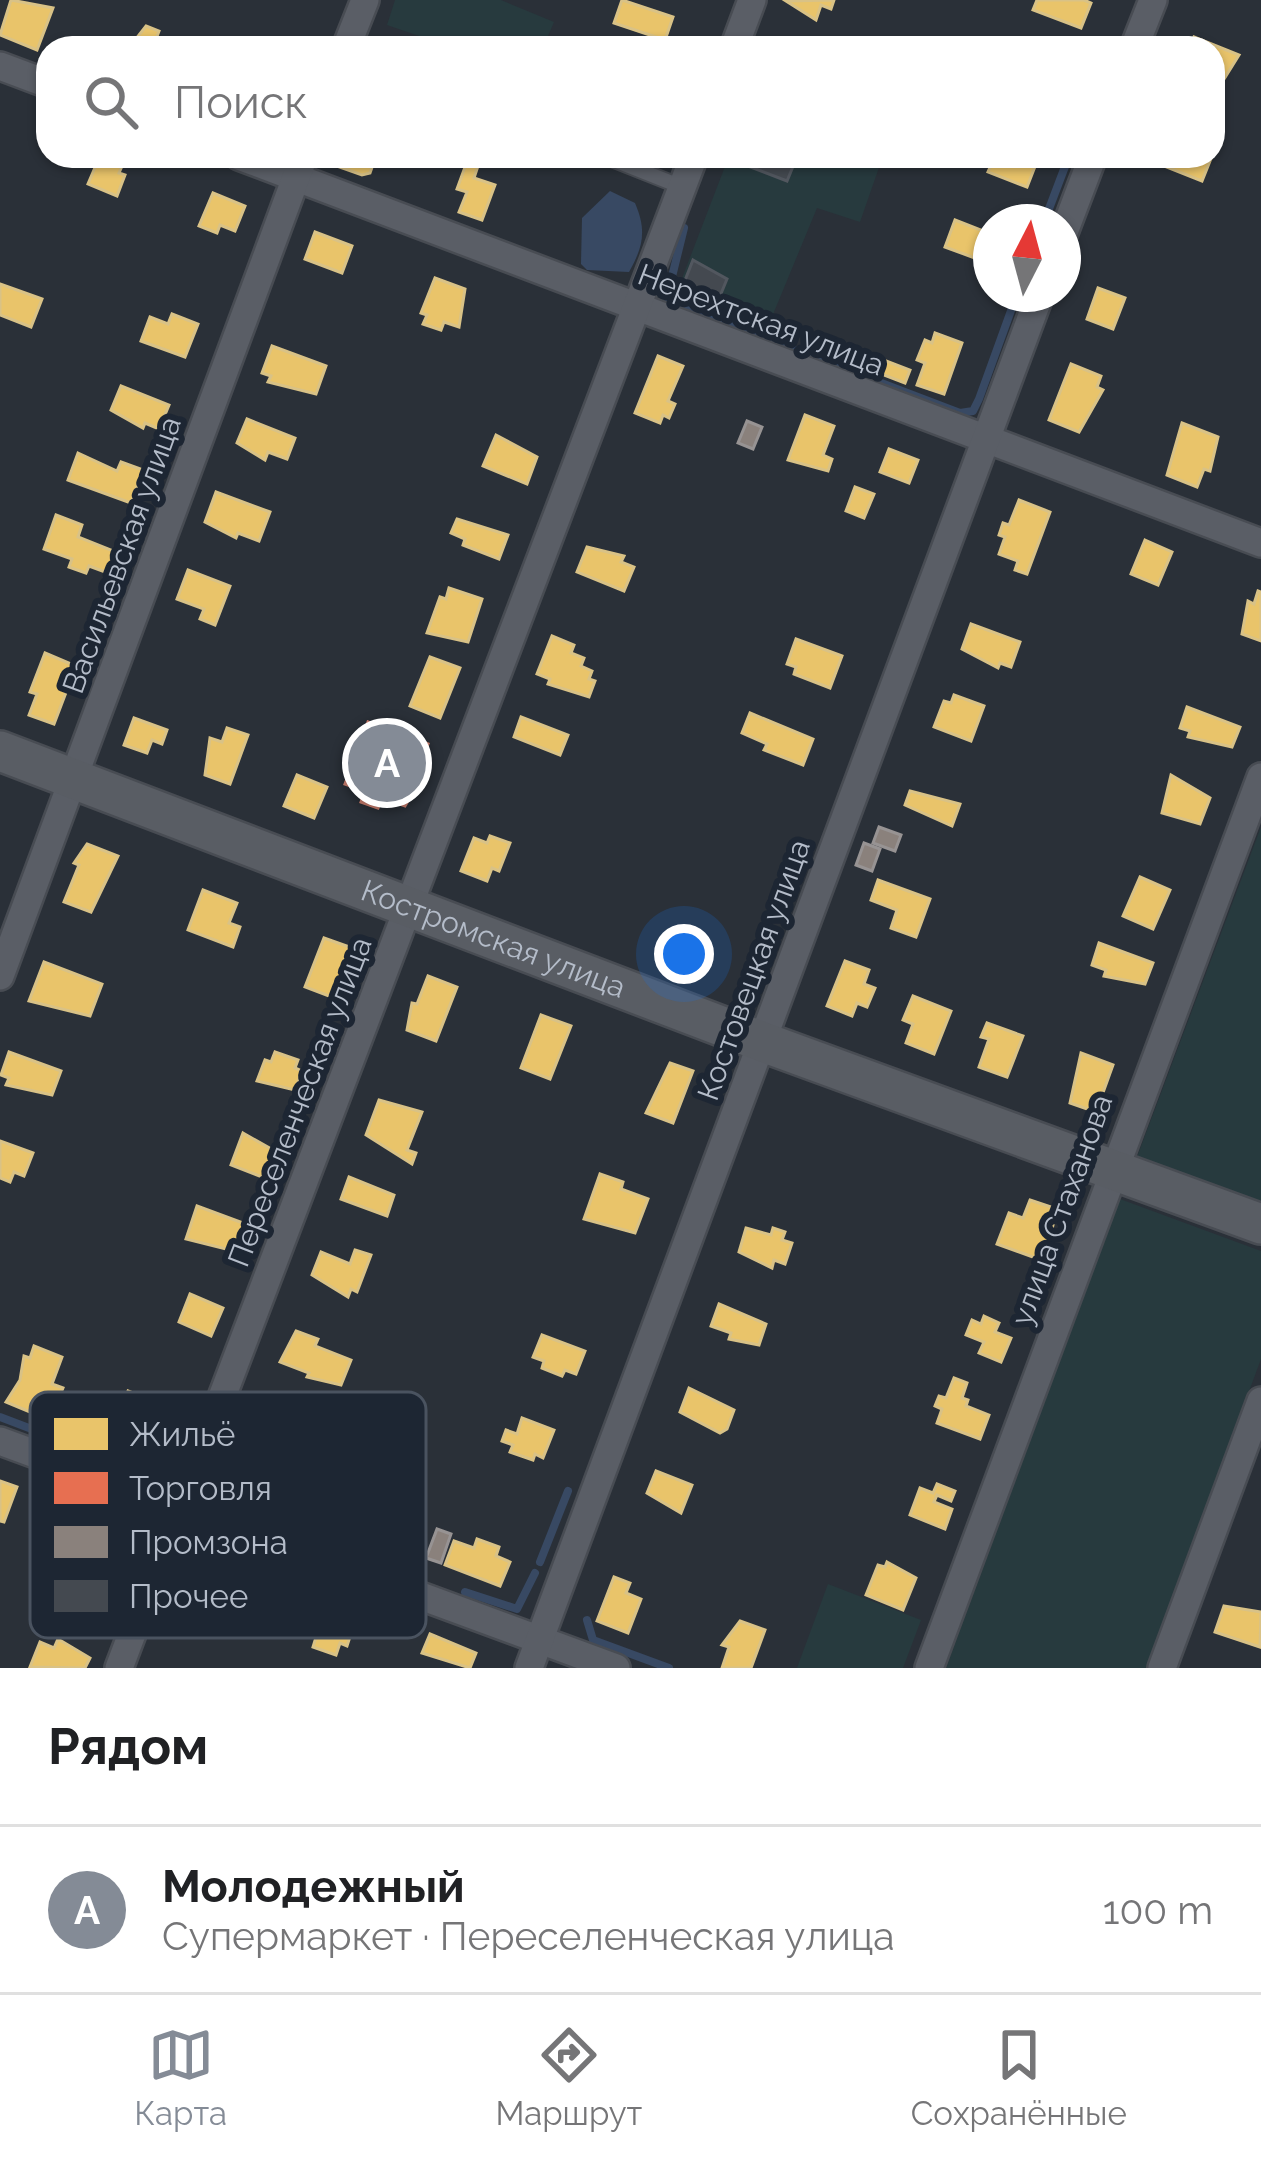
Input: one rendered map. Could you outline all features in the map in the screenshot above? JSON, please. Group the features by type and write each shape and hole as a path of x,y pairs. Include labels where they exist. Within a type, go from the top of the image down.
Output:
{"street":[{"path":"351,36 365,0"},
{"path":"738,36 752,0"},
{"path":"1139,36 1153,0"},
{"path":"0,66 36,80"},
{"name":"Васильевская улица","path":"0,976 299,168"},
{"name":"Нерехтская улица","path":"305,168 636,308 1261,543"},
{"name":"Переселенческая улица","path":"224,1392 690,168"},
{"path":"1075,204 1088,168"},
{"name":"Костовецкая улица","path":"529,1668 1033,312"},
{"name":"Костромская улица","path":"0,751 763,1042 1261,1224"},
{"name":"улица Стаханова","path":"929,1668 1261,777"},
{"path":"1162,1668 1261,1401"},
{"path":"0,1441 30,1452"},
{"path":"426,1599 616,1668"},
{"name":"Переселенческая улица","path":"119,1668 130,1638"}],"lane":[{"path":"633,168 682,188"}],"green space":[{"path":"395,0 501,0 554,22 548,36 419,36 387,25"},
{"path":"724,168 879,168 860,222 817,208 767,329 676,294"},
{"path":"1261,827 1261,1203 1137,1157"},
{"path":"1120,1199 1261,1251 1261,1359 1146,1668 946,1668"},
{"path":"828,1584 921,1620 903,1668 797,1668"}],"water":[{"path":"610,191 635,203 641,222 640,247 629,272 587,270 581,264 582,218"}],"building: Жильё":[{"path":"11,0 53,8 42,36 36,36 36,50 0,35"},
{"path":"622,0 673,17 666,36 614,23"},
{"path":"834,0 831,9 821,5 816,20 786,1"},
{"path":"1037,0 1091,3 1081,28 1033,10"},
{"path":"146,26 159,31 157,36 138,36"},
{"path":"1225,49 1239,55 1225,78"},
{"path":"95,168 121,168 119,173 125,175 117,196 88,184"},
{"path":"343,168 372,168 362,175"},
{"path":"465,168 477,168 474,178 495,185 482,220 459,212 467,192 457,189"},
{"path":"990,168 1034,168 1027,187 988,172"},
{"path":"1169,168 1207,168 1202,181"},
{"path":"213,193 245,206 235,231 220,225 217,233 199,226"},
{"path":"955,220 973,227 973,257 945,247"},
{"path":"315,232 352,246 342,273 305,259"},
{"path":"435,278 465,289 459,327 444,322 441,330 423,324 427,315 421,313"},
{"path":"0,284 42,299 31,327 0,315"},
{"path":"1098,288 1125,298 1113,329 1087,319"},
{"path":"172,314 198,324 185,357 141,341 150,317 168,324"},
{"path":"935,333 962,343 944,394 917,385 925,363 917,360 925,340 932,343"},
{"path":"272,346 326,366 316,394 268,382 271,376 262,373"},
{"path":"860,351 910,370 905,383 855,364"},
{"path":"658,356 683,366 668,401 675,404 669,418 663,415 660,423 635,413"},
{"path":"1071,364 1101,376 1097,387 1103,390 1079,432 1049,420"},
{"path":"121,386 169,405 159,429 145,423 143,428 111,410"},
{"path":"805,415 834,426 823,455 832,459 828,471 788,460"},
{"path":"247,419 295,438 287,459 268,452 265,460 237,443"},
{"path":"1182,423 1218,437 1210,471 1204,469 1197,487 1167,475"},
{"path":"496,435 537,457 527,484 483,466"},
{"path":"889,449 918,460 909,483 880,472"},
{"path":"78,453 117,471 121,462 143,470 131,503 68,480"},
{"path":"855,487 874,494 864,518 846,511"},
{"path":"216,492 270,512 259,541 238,533 236,538 205,522"},
{"path":"1019,500 1050,512 1027,574 1015,570 1018,561 999,554 1005,537 999,535 1003,523 1009,525"},
{"path":"56,515 82,525 78,537 116,552 108,573 89,566 86,573 69,567 72,559 44,549"},
{"path":"457,519 508,535 499,559 463,545 465,539 451,533"},
{"path":"1145,540 1172,552 1158,585 1131,574"},
{"path":"587,547 624,556 621,562 634,567 624,591 577,572"},
{"path":"188,570 230,586 215,625 200,619 204,609 177,599"},
{"path":"449,588 482,599 468,642 427,633 440,597 446,599"},
{"path":"1258,591 1261,641 1242,634 1248,601 1254,604"},
{"path":"971,624 1020,642 1011,667 1000,663 998,668 962,649"},
{"path":"552,636 574,645 571,653 584,658 581,666 592,671 589,679 595,681 589,697 548,684 550,679 537,674"},
{"path":"796,639 842,656 830,688 794,674 796,667 787,664"},
{"path":"45,653 76,666 54,724 29,715 37,694 30,692"},
{"path":"430,657 460,668 440,718 410,706"},
{"path":"954,695 984,706 971,741 934,727 944,701 951,703"},
{"path":"1187,707 1240,727 1232,747 1188,737 1190,731 1180,728"},
{"path":"750,713 813,739 803,765 764,750 767,744 742,733"},
{"path":"521,717 568,735 560,755 514,737"},
{"path":"134,718 167,730 162,744 152,740 147,753 124,745"},
{"path":"227,728 248,735 230,784 205,775 210,738 222,742"},
{"path":"297,775 327,787 314,818 284,806"},
{"path":"1171,775 1210,798 1200,824 1162,813"},
{"path":"910,791 960,804 952,826 905,805"},
{"path":"490,836 510,843 499,871 492,868 487,881 461,871 474,838 487,843"},
{"path":"87,844 118,856 91,912 64,902 79,865 74,863"},
{"path":"1140,877 1170,890 1153,929 1123,916"},
{"path":"878,880 930,899 916,937 891,928 897,910 871,900"},
{"path":"203,890 237,903 229,923 240,927 233,947 188,930"},
{"path":"324,938 355,949 337,999 305,987"},
{"path":"1099,943 1153,963 1145,984 1104,976 1106,970 1092,965"},
{"path":"845,961 869,970 864,984 875,988 867,1007 857,1003 852,1016 827,1006"},
{"path":"44,962 102,984 90,1016 29,1001"},
{"path":"428,976 457,987 436,1041 407,1030 412,1003 417,1004"},
{"path":"913,996 951,1011 934,1054 906,1043 913,1024 903,1020"},
{"path":"541,1015 571,1026 550,1079 521,1068"},
{"path":"987,1023 1023,1036 1007,1077 979,1067 989,1039 981,1037"},
{"path":"9,1052 61,1071 52,1095 6,1085 9,1078 1,1075"},
{"path":"275,1052 298,1060 295,1068 302,1071 295,1090 257,1081 265,1060 271,1062"},
{"path":"1081,1053 1113,1065 1096,1112 1070,1103"},
{"path":"670,1063 693,1071 673,1123 646,1113"},
{"path":"379,1100 422,1112 407,1150 416,1153 412,1164 366,1135"},
{"path":"243,1133 280,1154 270,1180 231,1165"},
{"path":"0,1141 33,1153 24,1176 14,1172 10,1182 0,1178"},
{"path":"600,1174 623,1182 621,1189 648,1199 635,1233 584,1219"},
{"path":"349,1177 394,1195 387,1216 341,1199"},
{"path":"1030,1200 1057,1209 1044,1261 997,1244 1009,1213 1023,1218"},
{"path":"197,1206 251,1226 242,1253 186,1239"},
{"path":"746,1228 771,1235 773,1228 785,1232 782,1240 792,1243 785,1264 774,1260 772,1268 739,1252"},
{"path":"355,1250 371,1255 357,1292 351,1289 348,1297 312,1275 321,1252 350,1264"},
{"path":"190,1294 223,1308 211,1336 179,1322"},
{"path":"719,1304 766,1324 759,1345 729,1339 731,1333 711,1326"},
{"path":"984,1316 999,1323 995,1332 1011,1338 1001,1362 979,1353 984,1342 966,1335 972,1320 981,1324"},
{"path":"296,1331 318,1339 315,1346 351,1360 341,1385 307,1377 309,1373 280,1362"},
{"path":"542,1335 585,1351 576,1374 565,1370 562,1376 542,1368 544,1361 533,1357"},
{"path":"34,1346 62,1357 52,1384 63,1388 61,1392 30,1392 30,1412 6,1402 20,1380 24,1356 30,1358"},
{"path":"954,1378 967,1383 962,1398 968,1400 966,1406 989,1415 980,1439 937,1423 942,1409 935,1406 939,1396 946,1398"},
{"path":"689,1388 734,1410 727,1429 720,1433 680,1412"},
{"path":"522,1418 554,1430 543,1458 535,1454 533,1460 510,1452 513,1445 502,1441 506,1430 517,1434"},
{"path":"656,1471 692,1485 681,1513 647,1493"},
{"path":"0,1481 17,1487 4,1522 0,1521"},
{"path":"937,1484 955,1491 951,1501 937,1495 934,1502 952,1509 945,1529 910,1515 920,1488 933,1493"},
{"path":"477,1539 499,1547 496,1556 510,1562 500,1586 445,1565 454,1541 474,1548"},
{"path":"887,1562 916,1578 903,1610 866,1595 878,1565 885,1567"},
{"path":"614,1577 630,1583 626,1593 641,1599 628,1633 597,1621"},
{"path":"1224,1606 1261,1612 1260,1647 1215,1632"},
{"path":"740,1621 765,1630 751,1668 722,1668 729,1647 722,1645"},
{"path":"430,1634 476,1653 470,1668 422,1653"},
{"path":"316,1638 350,1638 347,1646 340,1643 336,1655 313,1647"},
{"path":"58,1639 90,1658 85,1668 30,1667 40,1642 54,1648"}],"building: Торговля":[{"path":"368,722 428,744 413,783 418,784 405,806 382,798 378,808 361,802 365,791 345,784"}],"building: Промзона":[{"path":"747,421 762,427 753,449 738,443"},
{"path":"879,827 901,835 895,851 873,843"},
{"path":"864,843 880,849 872,871 856,865"},
{"path":"437,1529 451,1534 441,1563 426,1558"}],"building: Прочее":[{"path":"753,168 792,168 787,181"},
{"path":"693,260 727,279 720,296 708,291 706,298 682,288"}],"waterway":[{"path":"1051,204 1064,168"},
{"path":"684,228 666,301 960,413 973,411 979,399 1010,312"},
{"path":"0,1417 30,1428"},
{"path":"540,1562 568,1491"},
{"path":"465,1592 517,1609 535,1573"},
{"path":"587,1620 593,1640 669,1668"}],"place":[{"name":"Молодежный","path":"387,763"}]}
